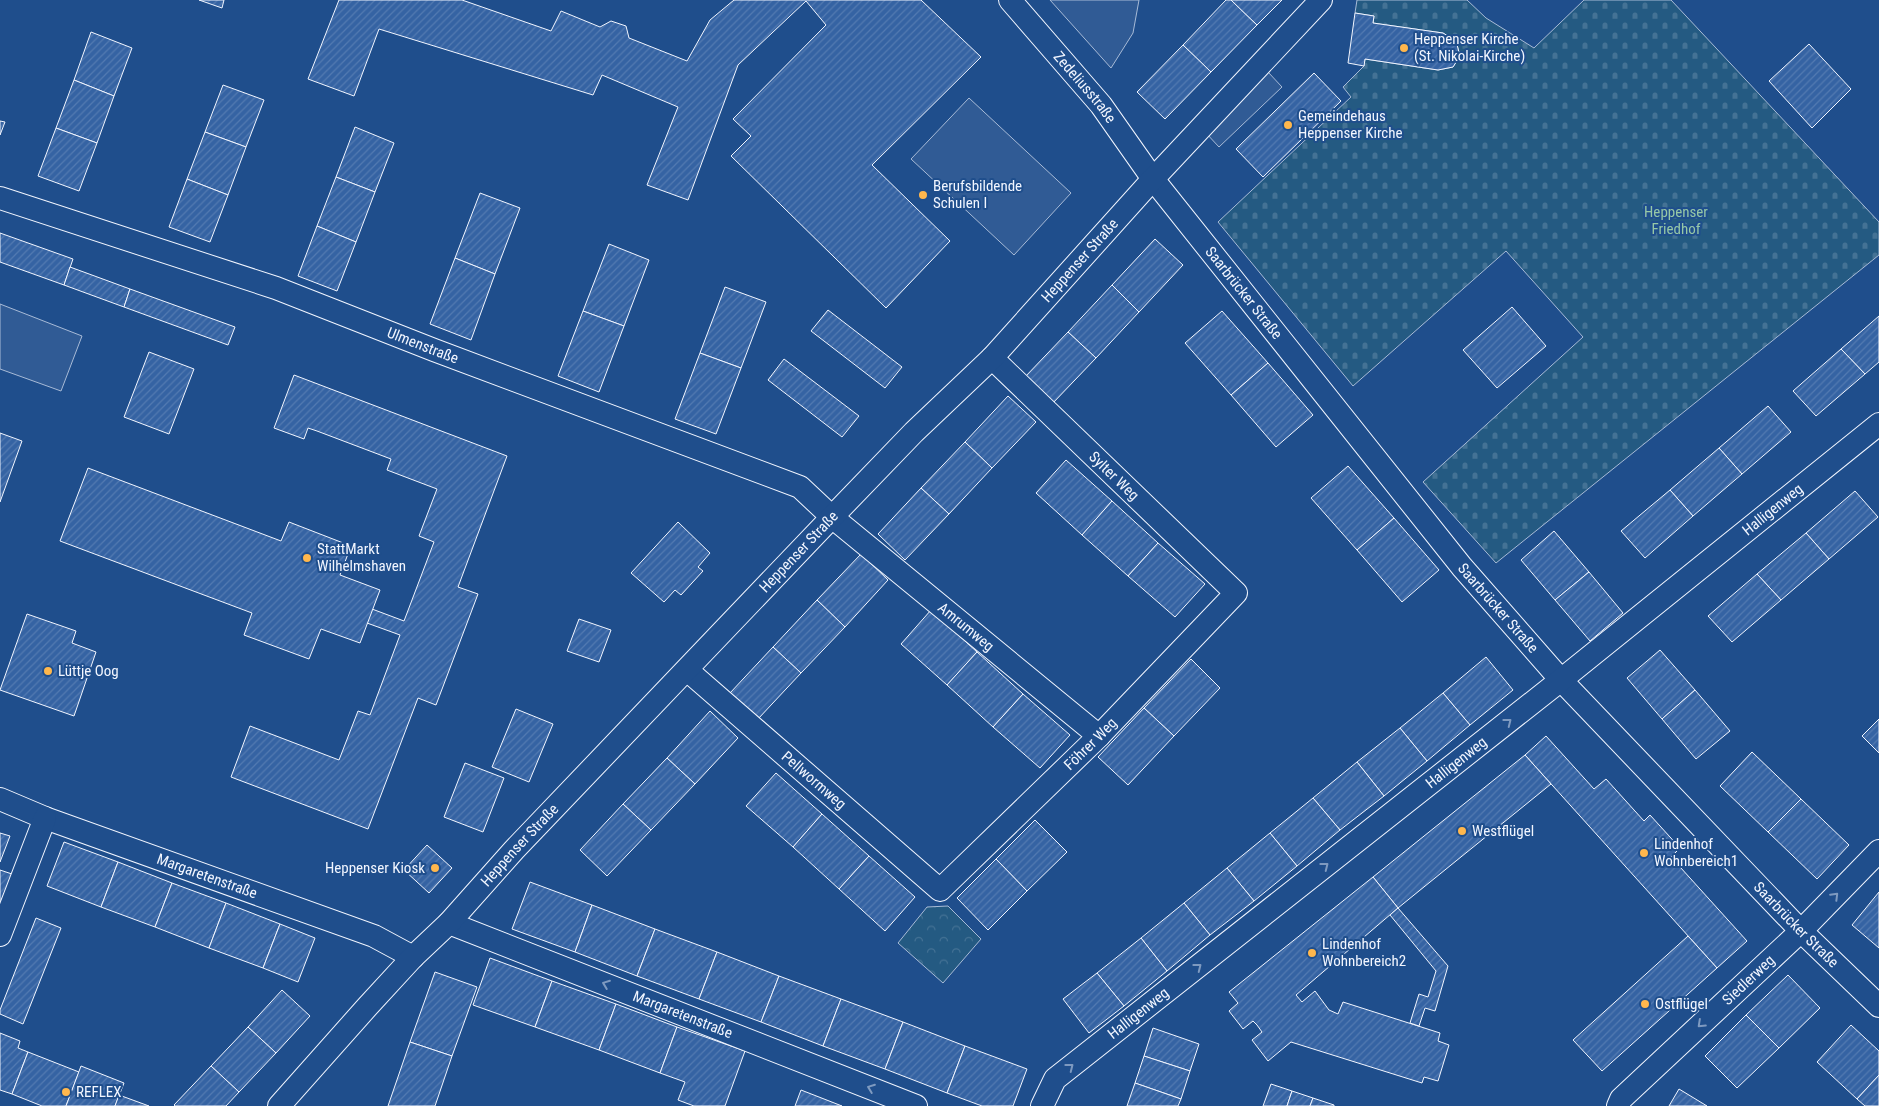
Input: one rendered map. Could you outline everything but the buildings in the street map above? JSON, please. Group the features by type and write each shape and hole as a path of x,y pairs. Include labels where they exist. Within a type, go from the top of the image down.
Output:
{"street":[{"name":"Zedeliusstraße","path":"1010,0 1101,105 1153,179"},
{"name":"Heppenser Straße","path":"279,1106 367,1006 413,957 449,923 514,850 914,432 992,358 1153,179 1321,0"},
{"name":"Saarbrücker Straße","path":"1153,179 1462,567 1561,680 1801,931 1879,1006"},
{"name":"Ulmenstraße","path":"0,198 276,288 434,350 800,487 832,517"},
{"name":"Sylter Weg","path":"992,358 1236,593"},
{"name":"Halligenweg","path":"1042,1106 1055,1079 1561,680 1879,424"},
{"name":"Amrumweg","path":"832,517 1099,736"},
{"name":"Föhrer Weg","path":"940,890 1099,736 1236,593"},
{"name":"Pellwormweg","path":"687,670 940,890"},
{"name":"Margaretenstraße","path":"0,799 45,818 374,936 413,957"},
{"path":"0,935 45,818"},
{"name":"Siedlerweg","path":"1618,1106 1621,1099 1801,931 1879,852"},
{"name":"Margaretenstraße","path":"449,923 916,1106"}],"green space":[{"name":"Heppenser Friedhof","path":"1357,0 1467,0 1486,18 1534,48 1584,0 1671,0 1879,222 1879,255 1496,563 1423,482 1583,337 1506,251 1353,386 1218,222 1351,97 1343,87 1364,66 1365,59 1438,70 1453,67 1460,56 1456,41 1443,33 1373,23 1374,16 1355,13"},
{"path":"948,906 981,939 943,983 898,943 927,907"}],"shaded area":[{"path":"1050,0 1139,0 1133,33 1111,68"},
{"path":"1268,72 1282,87 1219,147 1205,132"},
{"path":"969,98 1071,193 1014,255 911,159"},
{"path":"0,304 82,336 61,391 0,369"}],"place":[{"name":"Heppenser Kirche (St. Nikolai-Kirche)","path":"1404,48"},
{"name":"Gemeindehaus Heppenser Kirche","path":"1288,125"},
{"name":"Berufsbildende Schulen I","path":"923,195"},
{"name":"StattMarkt Wilhelmshaven","path":"307,558"},
{"name":"Lüttje Oog","path":"48,671"},
{"name":"Westflügel","path":"1462,831"},
{"name":"Lindenhof Wohnbereich1","path":"1644,853"},
{"name":"Heppenser Kiosk","path":"435,868"},
{"name":"Lindenhof Wohnbereich2","path":"1312,953"},
{"name":"Ostflügel","path":"1645,1004"},
{"name":"REFLEX","path":"66,1092"}]}
